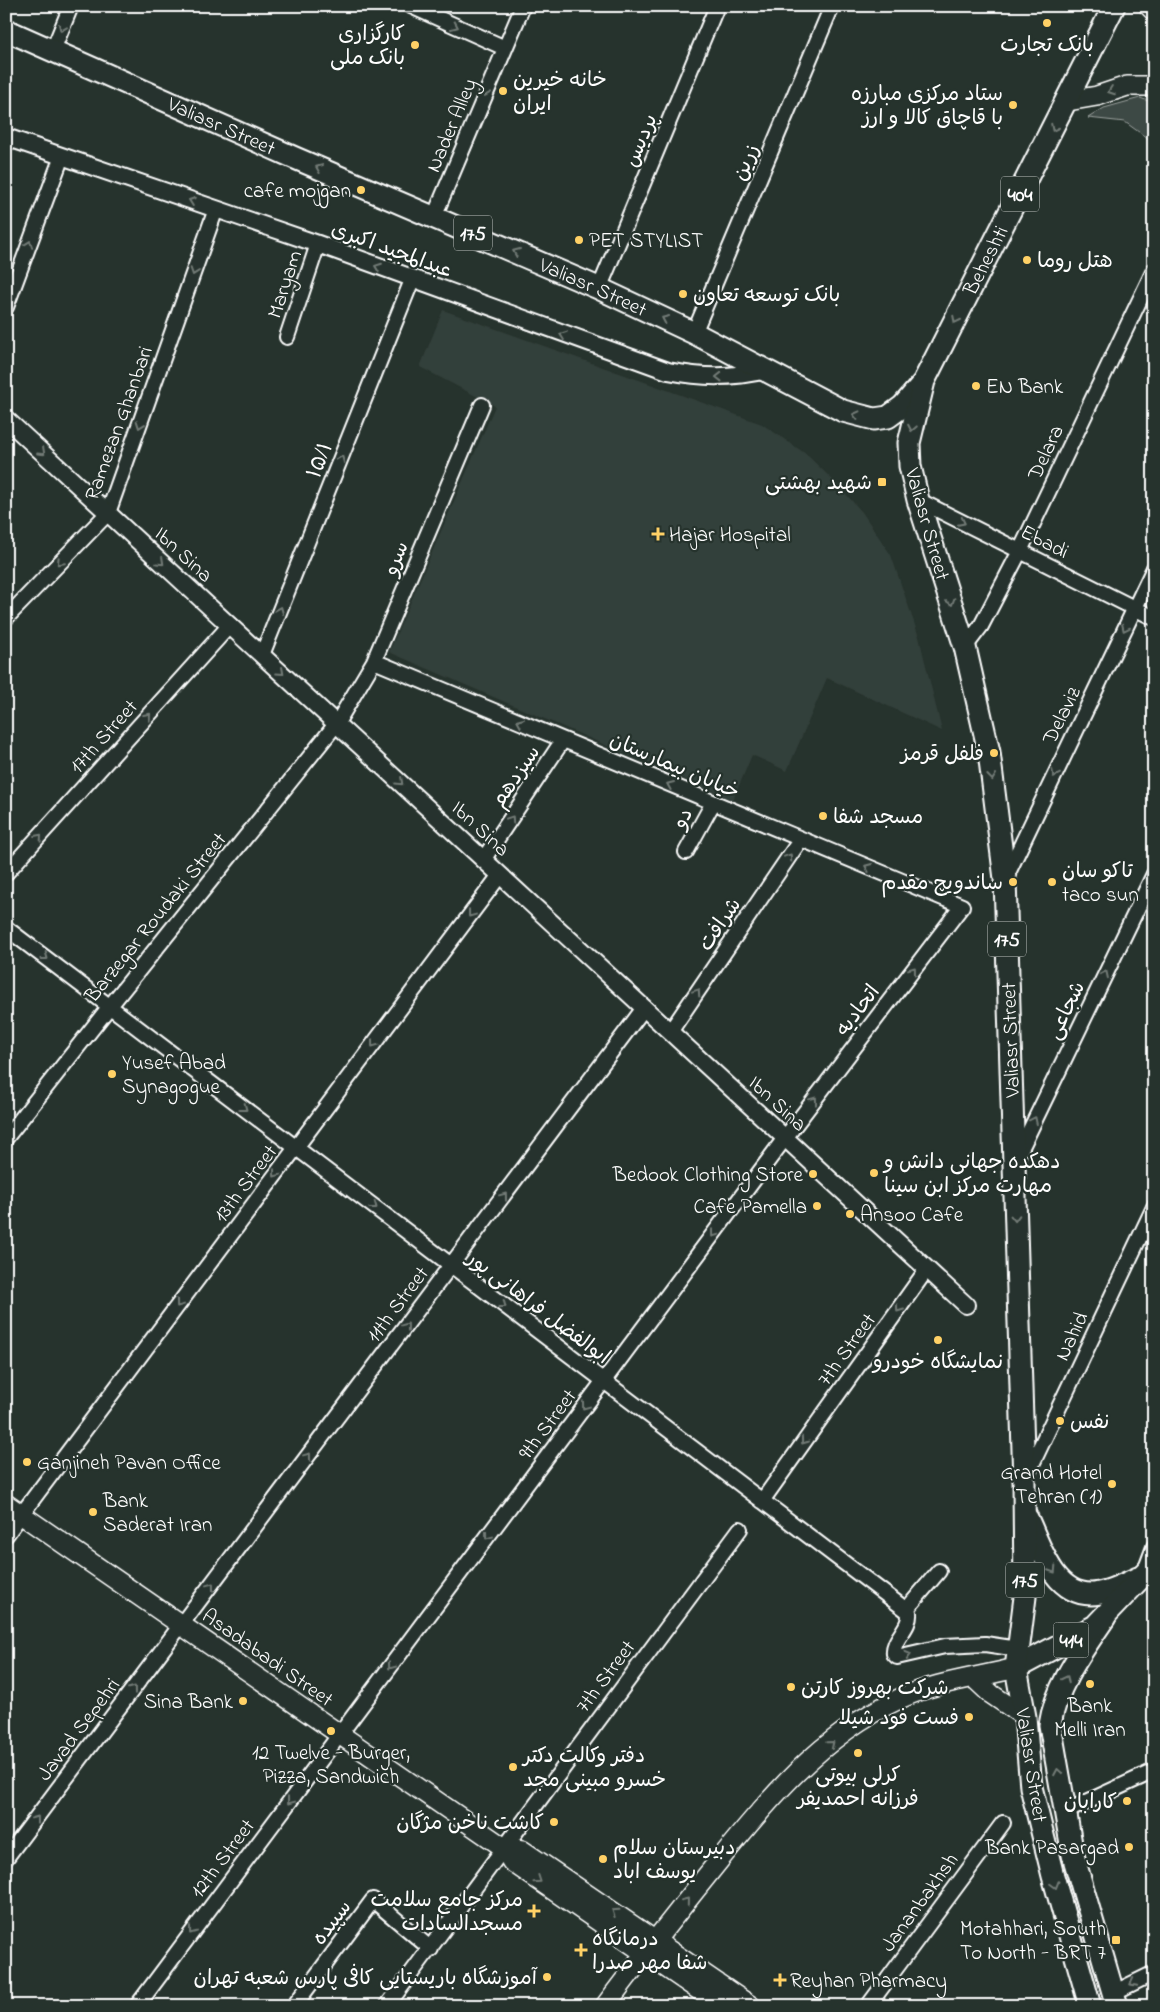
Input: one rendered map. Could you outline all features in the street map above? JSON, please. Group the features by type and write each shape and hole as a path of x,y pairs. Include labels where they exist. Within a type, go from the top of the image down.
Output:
{"main road":[{"name":"Beheshti","path":"924,381 1068,101 1114,6"},
{"path":"1149,6 1154,11"},
{"name":"Valiasr Street","path":"6,30 598,289 694,333 767,370 829,405 852,415 874,419 888,417 896,413 924,381"},
{"path":"1068,101 1097,96 1126,86 1154,86"},
{"name":"Valiasr Street","path":"924,381 909,443 910,466 918,500 965,647 989,752 1005,879 1024,1482 1025,1597 1023,1658 1025,1717 1031,1787 1086,2004"},
{"name":"Asadabadi Street","path":"14,1509 503,1847 522,1850 650,1946 722,2006"},
{"path":"1024,1511 1052,1569 1060,1580 1068,1586 1092,1594 1108,1590 1148,1570"},
{"name":"414","path":"1023,1658 1087,1632 1105,1617 1148,1570"},
{"name":"Valiasr Street","path":"1105,1617 1070,1672 1052,1712 1051,1732 1065,1812 1079,1876 1115,1999"},
{"path":"605,2006 650,1946 763,1806 808,1762 860,1720 880,1709 915,1693 936,1686 974,1678 1023,1658"},
{"path":"974,1678 991,1694 1025,1717"},
{"name":"Asadabadi Street","path":"650,1946 751,2006"}],"street":[{"path":"53,50 71,6"},
{"path":"411,6 505,48"},
{"name":"Nader Alley","path":"434,217 523,6"},
{"name":"پردیس","path":"598,289 717,6"},
{"name":"زرین","path":"694,333 832,6"},
{"name":"عبدالمجید اکبری","path":"6,136 318,244 412,280 668,371 696,377 724,378 767,370"},
{"path":"6,306 62,156"},
{"name":"Ramezan Ghanbari","path":"6,618 108,513 216,209"},
{"name":"Maryam","path":"287,336 318,244"},
{"name":"Delara","path":"965,647 981,626 1020,551 1154,270"},
{"name":"۱۵/۱","path":"262,655 412,280"},
{"name":"سرو","path":"337,723 374,661 482,405"},
{"name":"Ibn Sina","path":"6,419 966,1305"},
{"name":"Ebadi","path":"918,500 1154,618"},
{"name":"Delaviz","path":"1005,879 1154,568"},
{"name":"17th Street","path":"6,873 230,625"},
{"name":"خیابان بیمارستان","path":"374,661 962,906"},
{"name":"Barzegar Roudaki Street","path":"6,1138 337,723"},
{"name":"سیزدهم","path":"483,860 564,740"},
{"name":"دو","path":"686,852 713,803"},
{"name":"شرافت","path":"670,1032 800,839"},
{"name":"شجاعی","path":"1013,1164 1154,874"},
{"name":"13th Street","path":"6,1535 14,1509 296,1148 500,875"},
{"name":"اتحادیه","path":"785,1138 962,906"},
{"name":"ابوالفضل فراهانی پور","path":"6,928 906,1610"},
{"name":"11th Street","path":"182,1625 644,1008"},
{"name":"9th Street","path":"340,1734 785,1138"},
{"name":"Nahid","path":"1024,1482 1154,1207"},
{"name":"7th Street","path":"762,1501 927,1269"},
{"name":"7th Street","path":"387,2006 740,1529"},
{"path":"1148,1570 1154,1547"},
{"path":"939,1571 906,1610 909,1612 908,1622 893,1647 894,1654 897,1657 944,1646 985,1644 1023,1658"},
{"name":"Javad Sepehri","path":"6,1858 182,1625"},
{"name":"12th Street","path":"137,2006 340,1734"},
{"path":"1065,1812 1154,1771"},
{"name":"Jananbakhsh","path":"868,2006 1003,1822"},
{"name":"سپیده","path":"294,2006 372,1900 431,1949"},
{"path":"1115,1999 1154,1973"}],"shaded area":[{"path":"1140,98 1154,103 1154,143 1125,122 1088,118 1104,108"},
{"name":"Hajar Hospital","path":"443,310 762,424 806,454 862,512 891,555 919,637 942,731 827,678 787,771 752,755 733,800 389,652 495,406 420,367"}],"place":[{"name":"بانک تجارت","path":"1047,23"},
{"name":"کارگزاری بانک ملی","path":"415,45"},
{"name":"خانه خیرین ایران","path":"503,91"},
{"name":"ستاد مرکزی مبارزه با قاچاق کالا و ارز","path":"1013,105"},
{"name":"cafe mojgan","path":"361,190"},
{"name":"PET STYLIST","path":"579,240"},
{"name":"هتل روما","path":"1027,260"},
{"name":"بانک توسعه تعاون","path":"683,294"},
{"name":"EN Bank","path":"976,386"},
{"name":"شهید بهشتی","path":"882,482"},
{"name":"Hajar Hospital","path":"658,534"},
{"name":"فلفل‌ قرمز","path":"994,753"},
{"name":"مسجد شفا","path":"823,816"},
{"name":"ساندویچ مقدم","path":"1013,882"},
{"name":"تاکو سان taco sun","path":"1052,882"},
{"name":"Yusef Abad Synagogue","path":"112,1074"},
{"name":"دهکده جهانی دانش و مهارت مرکز ابن سینا","path":"874,1173"},
{"name":"Bedook Clothing Store","path":"813,1174"},
{"name":"Cafe Pamella","path":"817,1206"},
{"name":"Ansoo Cafe","path":"850,1214"},
{"name":"نمایشگاه خودرو","path":"938,1340"},
{"name":"نفس","path":"1060,1421"},
{"name":"Ganjineh Pavan Office","path":"27,1462"},
{"name":"Grand Hotel Tehran (1)","path":"1112,1484"},
{"name":"Bank Saderat Iran","path":"93,1512"},
{"name":"Bank Melli Iran","path":"1090,1684"},
{"name":"شرکت بهروز کارتن","path":"791,1687"},
{"name":"Sina Bank","path":"243,1701"},
{"name":"فست فود شیلا","path":"969,1717"},
{"name":"12 Twelve - Burger, Pizza, Sandwich","path":"331,1731"},
{"name":"کرلی بیوتی فرزانه احمدیفر","path":"858,1753"},
{"name":"دفتر وکالت دکتر خسرو مبینی مجد","path":"513,1767"},
{"name":"کارابان","path":"1127,1801"},
{"name":"کاشت ناخن مژگان","path":"554,1822"},
{"name":"Bank Pasargad","path":"1129,1847"},
{"name":"دبیرستان سلام یوسف اباد","path":"603,1859"},
{"name":"مرکز جامع سلامت مسجدالسادات","path":"534,1911"},
{"name":"Motahhari, South To North - BRT 7","path":"1116,1940"},
{"name":"درمانگاه شفا مهر صدرا","path":"581,1950"},
{"name":"آموزشگاه باریستایی کافی پارس شعبه تهران","path":"547,1977"},
{"name":"Reyhan Pharmacy","path":"780,1980"}]}
